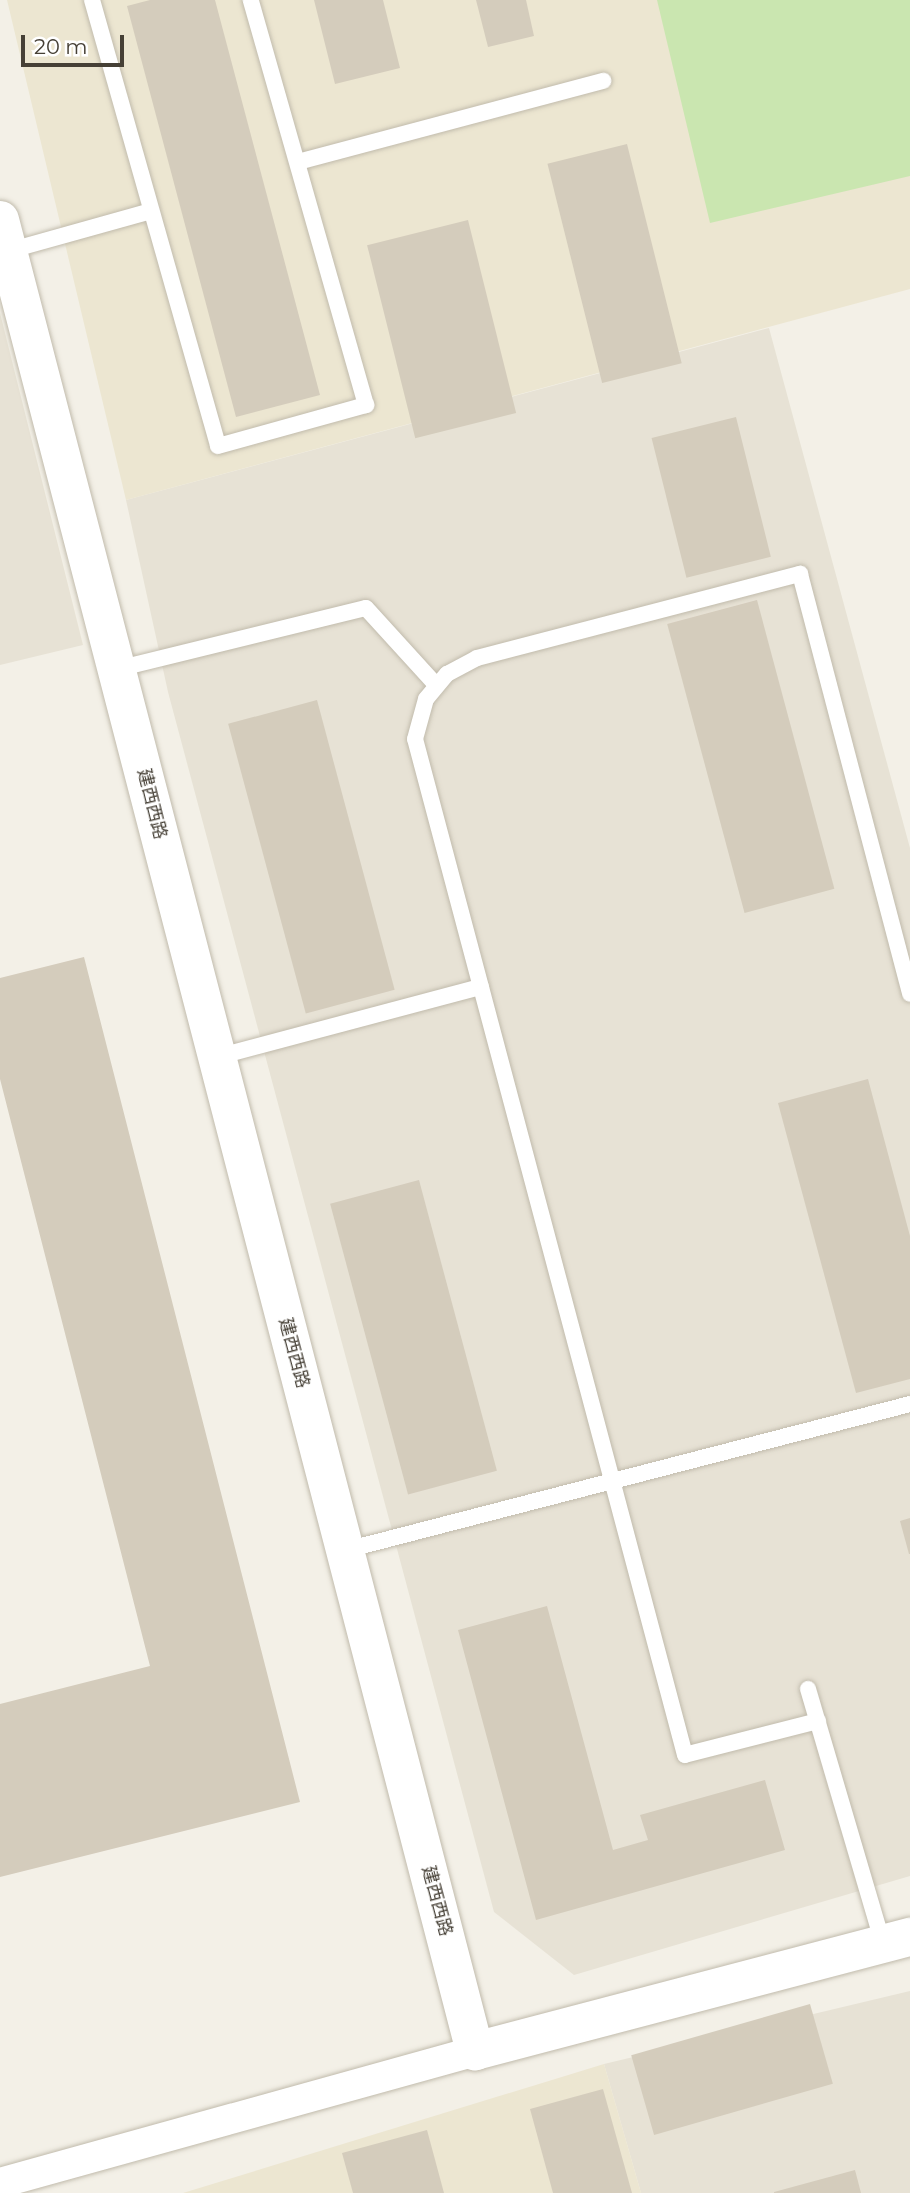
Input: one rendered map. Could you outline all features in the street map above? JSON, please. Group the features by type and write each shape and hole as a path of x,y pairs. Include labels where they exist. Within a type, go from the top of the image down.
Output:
{"street":[{"name":"建西西路","path":"4,235 475,2051"},
{"path":"0,2183 475,2051 896,1941"}],"lane":[{"path":"92,0 218,446 366,405 251,0"},
{"path":"298,162 603,81"},
{"path":"4,235 151,211"},
{"path":"817,1721 684,1755 415,739 436,685 477,658 800,574 910,994"},
{"path":"117,669 366,608 436,685"},
{"path":"217,1057 481,987"},
{"path":"346,1550 910,1404"},
{"path":"808,1689 896,1941"}],"shaded area":[{"path":"7,0 910,0 910,289 126,500"},
{"path":"0,313 83,645 0,665"},
{"path":"769,328 910,848 910,1876 574,1975 494,1912 168,692 126,500"},
{"path":"910,1991 910,2193 641,2193 604,2064"},
{"path":"604,2064 641,2193 183,2193"}],"green space":[{"path":"657,0 910,0 910,176 710,223"}],"building":[{"path":"150,0 215,0 320,395 236,417 127,6"},
{"path":"314,0 383,0 400,68 335,84"},
{"path":"476,0 526,0 534,36 488,47"},
{"path":"627,144 682,363 602,383 547,164"},
{"path":"468,220 516,413 415,438 367,245"},
{"path":"736,417 771,557 686,578 652,438"},
{"path":"757,600 834,889 745,913 667,624"},
{"path":"317,700 395,990 306,1014 228,724"},
{"path":"84,957 300,1802 0,1877 0,1704 150,1666 0,1079 0,978"},
{"path":"868,1079 910,1236 910,1379 856,1393 778,1103"},
{"path":"419,1180 497,1471 408,1495 330,1204"},
{"path":"910,1518 910,1554 909,1554 900,1521"},
{"path":"547,1606 613,1850 648,1840 640,1815 765,1780 785,1850 536,1920 458,1630"},
{"path":"810,2004 833,2084 654,2135 631,2055"},
{"path":"603,2089 632,2193 553,2193 530,2109"},
{"path":"427,2130 444,2193 353,2193 342,2153"},
{"path":"855,2170 861,2193 774,2193 774,2192"}]}
